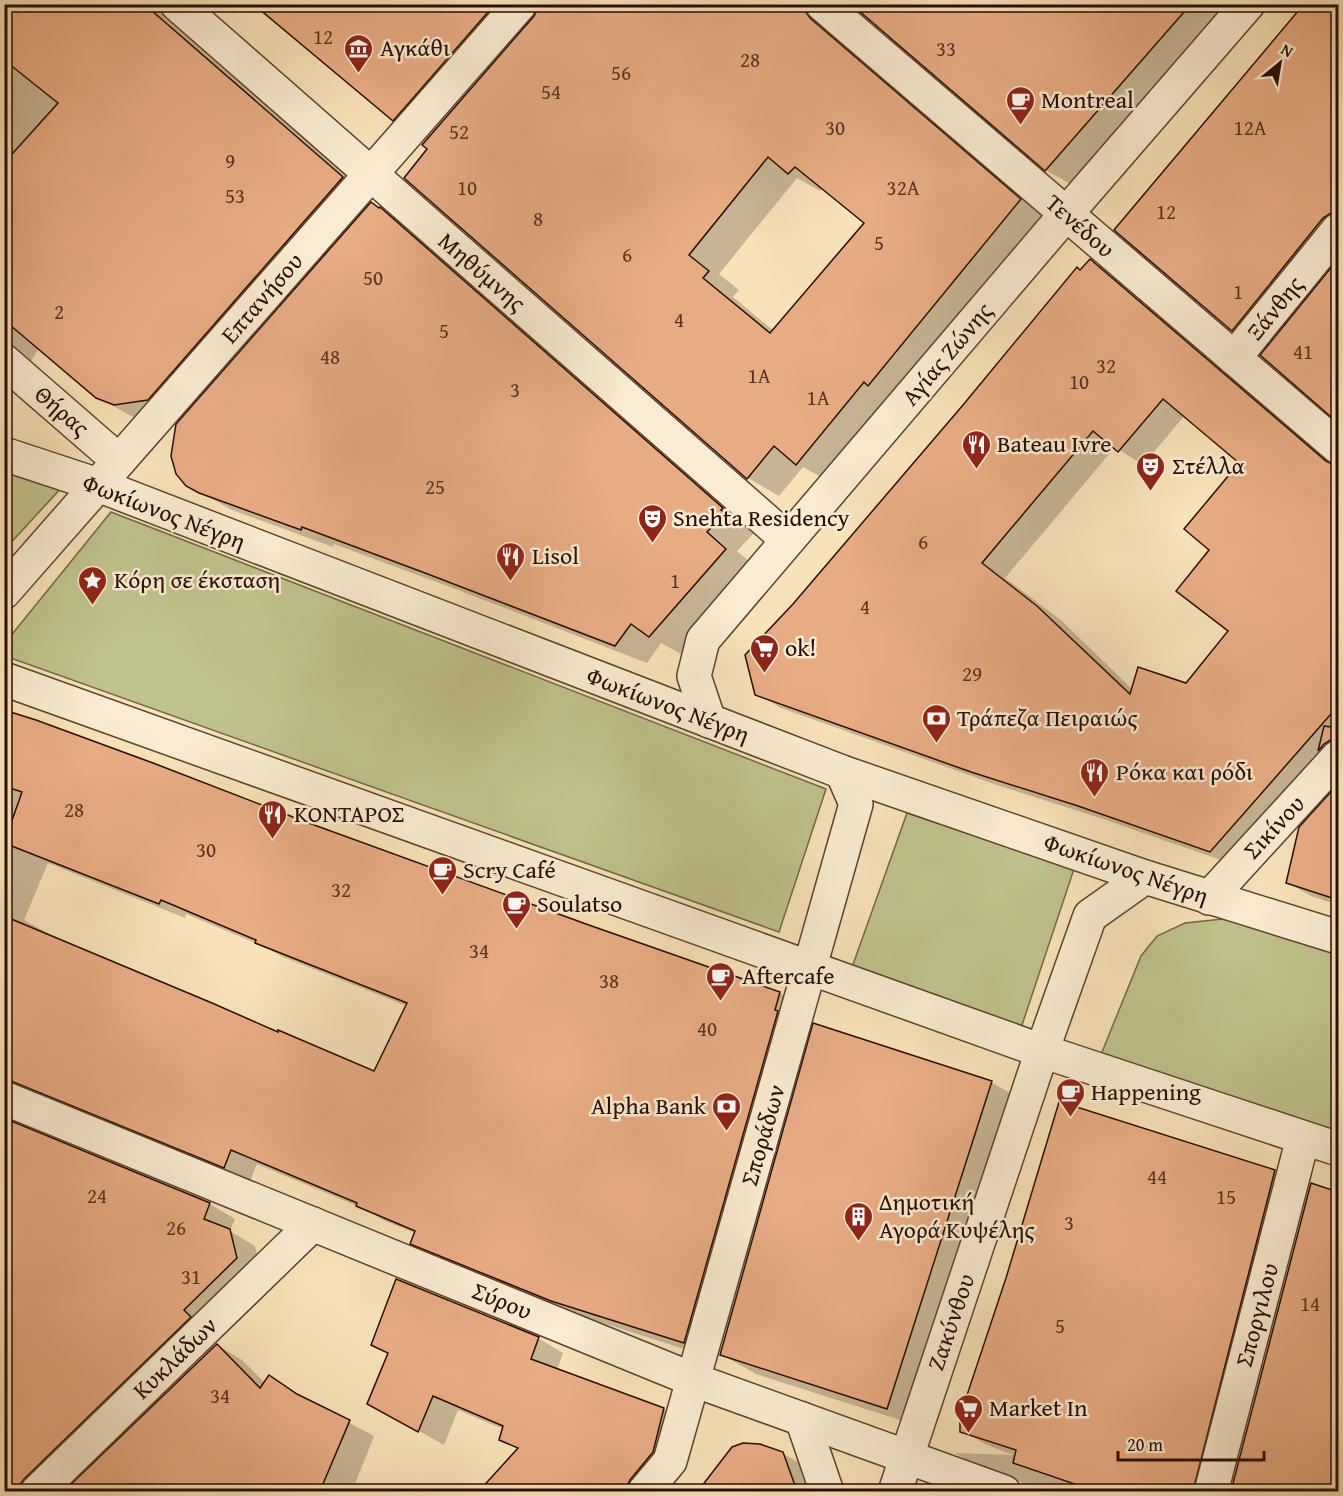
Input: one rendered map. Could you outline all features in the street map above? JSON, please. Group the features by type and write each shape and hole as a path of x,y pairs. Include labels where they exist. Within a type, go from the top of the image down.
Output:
{"street":[{"name":"Μηθύμνης","path":"177,4 788,540"},
{"name":"Επτανήσου","path":"4,591 520,4"},
{"name":"Τενέδου","path":"822,4 1338,447"},
{"name":"Αγίας Ζώνης","path":"709,721 694,676 703,640 1248,4"},
{"name":"Ξάνθης","path":"1234,358 1338,231"},
{"name":"Θήρας","path":"4,361 119,461"},
{"name":"Φωκίωνος Νέγρη","path":"4,454 98,485 842,772 1145,877 1338,937"},
{"path":"4,680 1042,1051 1338,1149"},
{"name":"Σικίνου","path":"1209,898 1338,757"},
{"name":"Σποράδων","path":"644,1491 670,1461 856,804 842,772"},
{"name":"Ζακύνθου","path":"895,1491 1042,1051 1090,916 1145,877"},
{"name":"Σύρου","path":"4,1098 694,1380 1004,1491"},
{"name":"Σποργιλου","path":"1211,1491 1303,1138"},
{"name":"Κυκλάδων","path":"37,1491 313,1224"},
{"path":"802,1419 827,1491"}],"green space":[{"path":"5,466 63,486 5,549"},
{"path":"111,512 826,789 779,932 5,656 5,643"},
{"path":"907,813 1074,869 1020,1031 850,973"},
{"path":"1232,918 1338,952 1338,1133 1100,1057 1141,956 1157,936 1185,923"}],"building":[{"path":"4,4 144,4 343,177 148,400 114,405 96,398 4,320 4,163 58,103 4,60"},
{"path":"253,4 495,4 393,121"},
{"path":"538,4 804,4 805,11 810,18 1021,199 868,386 864,382 796,465 774,446 747,479 404,178 427,149 422,145 534,16","holes":["768,157 788,174 795,167 864,223 770,333 703,278 709,271 689,255"]},
{"path":"851,4 1191,4 1045,171"},
{"path":"1304,4 1338,4 1338,212 1323,218 1232,331 1114,230"},
{"path":"371,202 380,207 723,508 721,510 725,513 707,532 726,549 649,637 631,624 615,646 302,527 301,530 199,493 186,486 176,474 171,456 176,424"},
{"path":"1090,259 1326,461 1338,465 1338,706 1210,852 971,772 755,695 745,655 793,604 1077,267 1080,270","holes":["1163,399 1239,463 1184,529 1209,550 1176,591 1228,631 1186,683 1138,667 1130,694 1037,606 982,563 1093,431 1118,452"]},
{"path":"1338,259 1338,423 1260,355"},
{"path":"4,710 586,924 780,992 775,1010 778,1011 684,1343 551,1301 410,1244 415,1231 356,1206 357,1203 231,1150 224,1168 4,1080 4,916 374,1071 407,1003 255,943 256,940 161,900 159,904 4,843 22,792 4,786"},
{"path":"1324,726 1338,728 1338,739 1332,739 1318,751"},
{"path":"1338,784 1338,900 1286,883 1299,827"},
{"name":"Δημοτική Αγορά Κυψέλης","path":"813,1023 992,1081 887,1409 720,1355"},
{"path":"1059,1102 1275,1170 1193,1491 1095,1491 1013,1463 1016,1450 960,1432 960,1416 1006,1278"},
{"path":"4,1118 210,1203 204,1219 230,1229 237,1258 184,1310 191,1317 24,1479 19,1486 19,1491 4,1491"},
{"path":"1311,1183 1338,1192 1338,1491 1231,1491"},
{"path":"396,1279 539,1337 531,1359 664,1408 653,1452 630,1480 626,1491 479,1491 518,1448 499,1440 503,1426 433,1396 418,1432 367,1404 388,1353 371,1345"},
{"path":"217,1344 260,1388 269,1375 297,1394 350,1420 320,1491 64,1491"},
{"path":"743,1443 760,1444 783,1452 797,1491 698,1491 732,1447"}],"place":[{"name":"Αγκάθι","path":"359,74"},
{"name":"Montreal","path":"1020,126"},
{"name":"Bateau Ivre","path":"976,470"},
{"name":"Στέλλα","path":"1151,492"},
{"name":"Snehta Residency","path":"652,544"},
{"name":"Lisol","path":"511,582"},
{"name":"Κόρη σε έκσταση","path":"93,606"},
{"name":"ok!","path":"764,674"},
{"name":"Τράπεζα Πειραιώς","path":"936,744"},
{"name":"Ρόκα και ρόδι","path":"1095,798"},
{"name":"ΚΟΝΤΑΡΟΣ","path":"273,840"},
{"name":"Scry Café","path":"442,896"},
{"name":"Soulatso","path":"516,930"},
{"name":"Aftercafe","path":"721,1002"},
{"name":"Happening","path":"1070,1118"},
{"name":"Alpha Bank","path":"727,1132"},
{"name":"Δημοτική Αγορά Κυψέλης","path":"858,1242"},
{"name":"Market In","path":"968,1434"}]}
